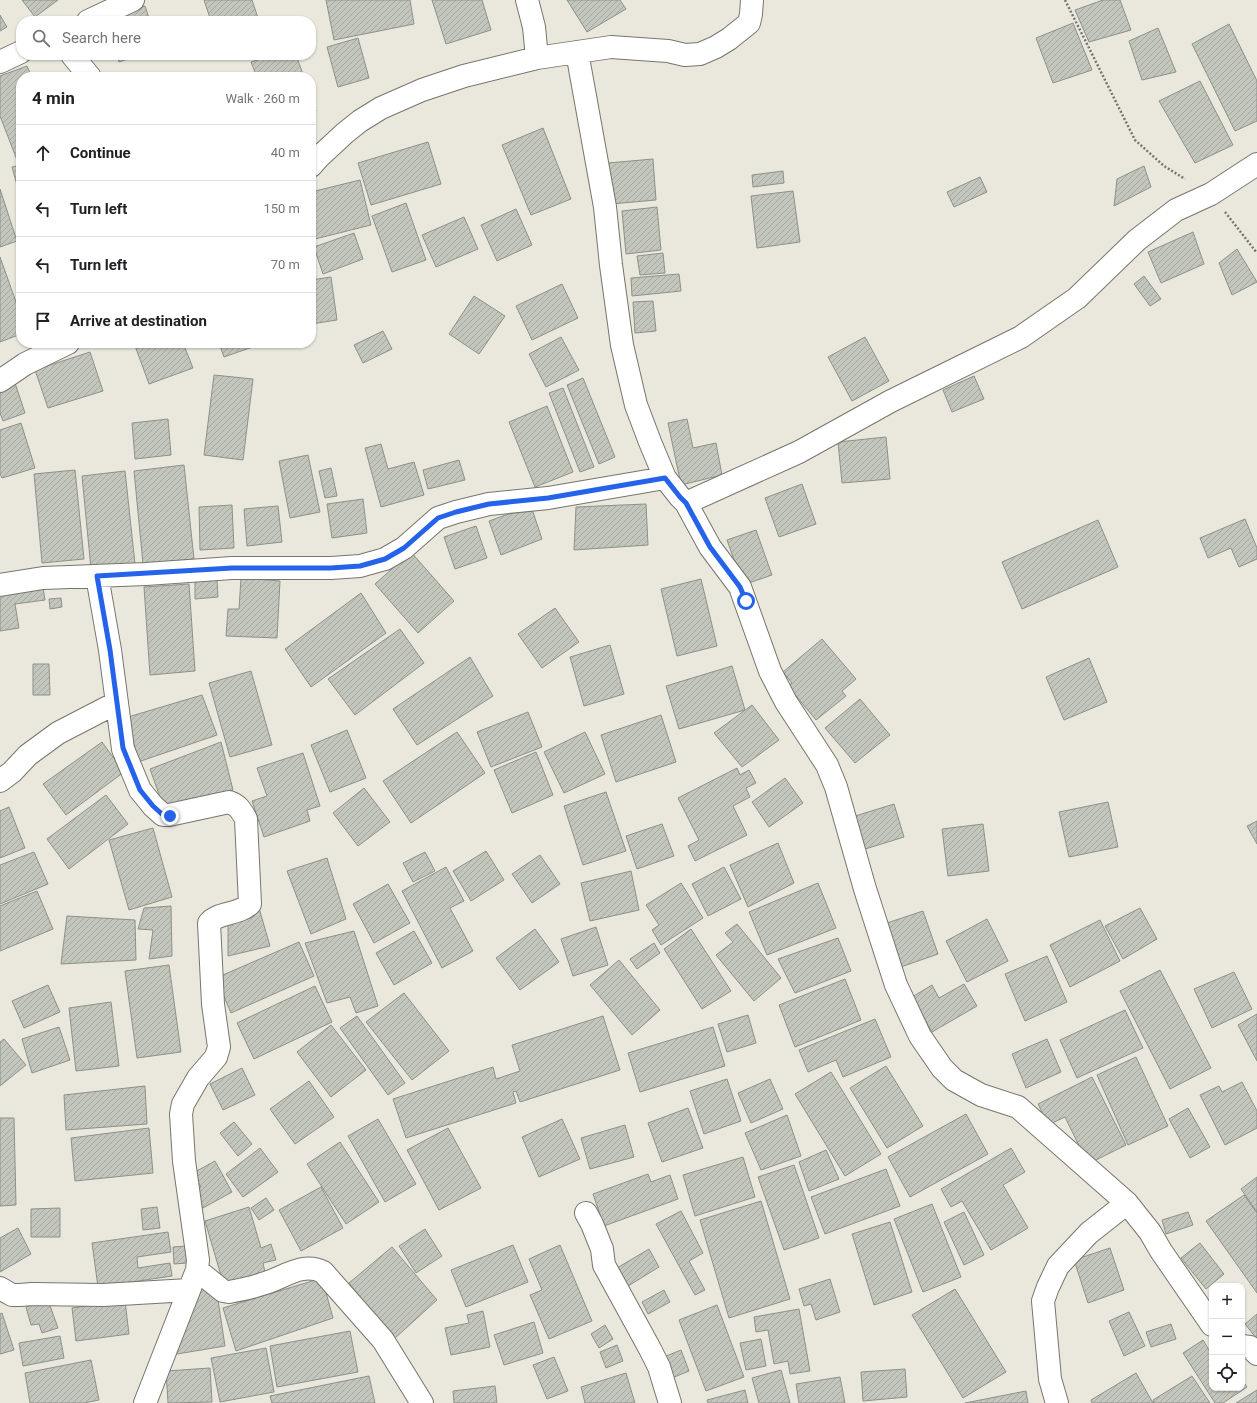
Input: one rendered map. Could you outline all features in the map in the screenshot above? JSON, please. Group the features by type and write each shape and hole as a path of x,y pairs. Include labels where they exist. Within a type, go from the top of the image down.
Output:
{"street":[{"path":"99,16 133,0"},
{"path":"527,0 534,27 537,58"},
{"path":"316,160 345,133 360,121 381,108 422,90 464,76 537,58 593,48 611,47 700,54 729,39 749,23 752,0"},
{"path":"577,52 605,207 622,345 636,405 665,478 686,503 710,547 740,587 770,671 786,702 827,765 836,787 865,889 896,985 920,1036 942,1068 954,1080 981,1095 1018,1107 1126,1202 1150,1232 1161,1251 1209,1321"},
{"path":"0,62 16,54"},
{"path":"76,60 86,72"},
{"path":"686,503 799,452 891,401 1021,337 1077,298 1137,240 1176,210 1211,194 1257,164"},
{"path":"0,381 25,364 58,348"},
{"path":"0,585 43,578 232,568 331,568 360,566 385,559 404,548 438,518 462,510 489,504 548,498 665,478"},
{"path":"97,576 110,650 123,748 140,790 153,806 163,815 170,816 228,802 235,804 241,810 246,819 250,904 240,911 216,917 208,923 213,1004 218,1047 216,1057 198,1078 183,1104 181,1114 184,1160 198,1260 197,1270 145,1403"},
{"path":"0,781 12,772 28,755 58,733 116,703"},
{"path":"1057,1403 1050,1379 1043,1301 1058,1266 1089,1233 1126,1202"},
{"path":"586,1213 602,1249 604,1265 659,1367 670,1403"},
{"path":"197,1270 223,1291 229,1292 263,1284 302,1268 316,1268 323,1272 383,1340 422,1403"},
{"path":"0,1288 12,1295 103,1295 188,1290"},
{"path":"1245,1346 1250,1347 1257,1354"}],"path":[{"path":"1065,0 1134,140 1164,166 1211,194 1257,253"}],"building":[{"path":"22,0 58,0 36,16 34,16"},
{"path":"204,0 252,0 257,16 209,16"},
{"path":"326,0 410,0 414,24 334,40"},
{"path":"432,0 482,0 491,30 446,44"},
{"path":"567,0 620,0 626,9 587,32"},
{"path":"1103,0 1120,0 1131,30 1089,42 1075,10"},
{"path":"145,6 148,16 116,16"},
{"path":"0,15 7,27 0,31"},
{"path":"1073,23 1092,70 1053,83 1036,38"},
{"path":"1229,24 1257,81 1257,121 1235,131 1192,44"},
{"path":"1158,28 1176,72 1142,80 1129,41"},
{"path":"358,38 369,78 338,87 327,47"},
{"path":"257,60 298,60 302,72 255,72 251,62"},
{"path":"27,66 30,72 16,72 16,157 0,116 0,76"},
{"path":"1200,81 1233,145 1195,163 1159,101"},
{"path":"543,128 571,199 531,215 502,145"},
{"path":"428,142 441,184 371,205 358,163"},
{"path":"653,159 656,200 611,204 608,163"},
{"path":"16,166 16,181 12,167"},
{"path":"1144,166 1151,187 1114,206 1117,179"},
{"path":"783,171 784,183 753,187 752,175"},
{"path":"980,177 987,192 954,207 947,192"},
{"path":"360,180 371,225 316,239 316,191"},
{"path":"0,189 16,241 0,247"},
{"path":"793,191 800,242 757,248 751,196"},
{"path":"406,203 426,260 392,272 372,216"},
{"path":"657,207 661,250 626,254 622,211"},
{"path":"516,209 532,245 497,261 481,225"},
{"path":"464,217 478,249 436,267 422,235"},
{"path":"1193,232 1204,264 1161,283 1148,252"},
{"path":"354,233 363,259 323,274 316,253 316,246"},
{"path":"1237,249 1257,282 1232,295 1219,263"},
{"path":"663,253 665,273 640,275 637,256"},
{"path":"0,257 16,302 16,336 0,342"},
{"path":"679,274 681,291 632,296 631,278"},
{"path":"1144,276 1161,299 1150,306 1134,284"},
{"path":"331,277 337,320 316,323 316,279"},
{"path":"562,284 578,318 532,340 516,306"},
{"path":"474,296 505,316 479,354 449,334"},
{"path":"653,301 656,331 635,333 633,302"},
{"path":"383,331 392,349 363,363 354,345"},
{"path":"561,337 579,370 546,387 529,354"},
{"path":"865,337 889,381 852,401 828,357"},
{"path":"136,348 185,348 193,368 149,384"},
{"path":"221,348 250,348 224,357"},
{"path":"90,352 103,391 48,408 35,370"},
{"path":"214,375 253,379 243,460 204,455"},
{"path":"974,376 984,399 952,412 943,390"},
{"path":"583,378 615,457 599,464 567,385"},
{"path":"14,380 25,413 3,421 0,413 0,385"},
{"path":"563,388 594,467 580,472 549,393"},
{"path":"547,406 573,472 535,487 509,422"},
{"path":"168,419 171,455 135,459 132,423"},
{"path":"687,419 693,448 716,443 722,475 681,485 668,423"},
{"path":"21,423 35,468 2,478 0,474 0,430"},
{"path":"886,437 890,479 842,483 838,442"},
{"path":"381,444 388,469 414,462 424,495 381,507 365,448"},
{"path":"308,455 320,512 290,518 279,461"},
{"path":"459,460 465,480 428,489 423,470"},
{"path":"184,465 194,559 143,564 134,471"},
{"path":"331,468 337,496 325,498 319,471"},
{"path":"75,470 84,559 42,563 34,474"},
{"path":"125,471 135,564 91,569 82,476"},
{"path":"802,484 816,524 779,537 765,498"},
{"path":"363,499 367,533 332,538 327,504"},
{"path":"646,504 648,545 574,550 576,507"},
{"path":"232,505 234,548 200,550 199,507"},
{"path":"278,506 282,542 247,546 244,509"},
{"path":"531,506 542,539 501,555 489,521"},
{"path":"1245,519 1257,548 1257,559 1239,567 1231,548 1208,558 1200,538"},
{"path":"1098,520 1118,567 1022,609 1002,562"},
{"path":"476,526 487,558 455,569 444,537"},
{"path":"756,530 772,575 743,585 727,540"},
{"path":"411,552 454,601 418,633 375,584"},
{"path":"241,578 280,581 277,638 226,636 228,609 239,609"},
{"path":"701,579 717,646 677,656 661,589"},
{"path":"217,580 218,597 195,599 195,581"},
{"path":"189,584 195,671 150,675 144,587"},
{"path":"43,587 45,600 15,604 19,628 0,631 0,594"},
{"path":"361,593 386,633 311,687 285,649"},
{"path":"61,598 62,607 50,609 49,599"},
{"path":"555,608 579,642 542,668 518,634"},
{"path":"400,629 424,663 355,715 328,679"},
{"path":"822,639 856,679 842,691 846,696 816,720 788,686 792,683 783,672"},
{"path":"610,645 624,694 584,706 570,657"},
{"path":"470,657 493,696 417,745 393,709"},
{"path":"1089,658 1107,702 1064,720 1046,677"},
{"path":"33,664 49,664 50,695 33,695"},
{"path":"732,666 745,710 679,729 666,686"},
{"path":"251,671 272,745 230,757 209,683"},
{"path":"202,695 217,735 138,762 128,717"},
{"path":"860,699 890,735 855,763 825,728"},
{"path":"752,705 779,740 742,767 714,733"},
{"path":"528,712 542,747 491,767 477,732"},
{"path":"661,715 676,762 616,782 601,735"},
{"path":"347,730 366,778 330,792 311,745"},
{"path":"457,732 485,773 411,823 383,781"},
{"path":"585,732 605,774 564,793 544,752"},
{"path":"102,742 124,772 66,815 43,784"},
{"path":"221,742 233,790 165,811 150,769"},
{"path":"536,752 553,795 512,813 494,770"},
{"path":"303,753 320,806 307,810 310,821 264,837 252,801 267,796 257,768"},
{"path":"737,768 740,775 749,770 756,783 746,788 750,797 733,806 747,835 695,861 688,846 699,840 678,798"},
{"path":"785,778 803,803 769,827 752,802"},
{"path":"364,788 390,822 358,846 333,813"},
{"path":"606,792 626,851 583,865 564,806"},
{"path":"106,795 128,824 69,869 47,839"},
{"path":"1108,802 1118,847 1069,857 1059,812"},
{"path":"894,804 904,837 862,850 852,817"},
{"path":"9,807 25,848 0,858 0,811"},
{"path":"1257,821 1257,844 1247,826"},
{"path":"662,824 674,856 637,869 626,836"},
{"path":"983,824 989,871 948,876 942,829"},
{"path":"153,828 172,897 129,910 109,840"},
{"path":"778,843 794,883 748,907 730,865"},
{"path":"486,851 504,880 471,901 453,871"},
{"path":"34,852 48,884 0,904 0,865"},
{"path":"425,852 435,871 413,882 403,863"},
{"path":"540,855 560,884 532,903 512,874"},
{"path":"327,858 346,919 311,934 287,871"},
{"path":"446,867 464,901 450,908 473,951 442,968 402,891"},
{"path":"724,867 741,899 708,916 692,884"},
{"path":"631,871 639,910 590,921 581,883"},
{"path":"681,883 703,918 661,945 652,930 659,925 646,905"},
{"path":"818,883 836,928 767,955 749,912"},
{"path":"388,884 410,923 374,943 353,904"},
{"path":"37,891 53,929 0,951 0,906"},
{"path":"171,906 172,956 149,959 153,930 138,929 144,908"},
{"path":"259,908 270,946 228,956 228,922"},
{"path":"1140,908 1157,939 1123,959 1105,926"},
{"path":"923,911 938,954 898,968 884,924"},
{"path":"67,916 135,920 136,960 61,964"},
{"path":"987,919 1008,961 967,982 946,941"},
{"path":"1100,920 1120,961 1070,987 1050,945"},
{"path":"737,924 781,978 754,1001 716,955 733,942 725,933"},
{"path":"596,927 608,965 573,976 561,939"},
{"path":"535,929 559,962 520,990 496,958"},
{"path":"691,929 731,991 702,1009 664,949"},
{"path":"354,931 378,1006 356,1013 350,997 327,1003 305,943"},
{"path":"414,931 432,963 394,985 376,953"},
{"path":"838,938 851,971 795,993 778,959"},
{"path":"299,942 314,976 231,1013 216,978"},
{"path":"654,943 660,953 637,969 630,959"},
{"path":"1047,956 1067,1002 1025,1021 1005,974"},
{"path":"619,960 660,1010 632,1035 590,985"},
{"path":"169,965 181,1052 137,1058 125,971"},
{"path":"1160,970 1211,1068 1170,1089 1120,991"},
{"path":"1234,972 1252,1009 1212,1028 1194,989"},
{"path":"845,979 861,1020 795,1047 779,1005"},
{"path":"964,984 977,1006 932,1032 912,997 932,985 939,998"},
{"path":"48,985 60,1012 24,1028 12,1001"},
{"path":"315,986 332,1022 254,1059 237,1023"},
{"path":"404,993 449,1051 412,1080 366,1022"},
{"path":"111,1002 119,1066 76,1071 69,1008"},
{"path":"1125,1010 1143,1048 1077,1078 1060,1040"},
{"path":"1257,1014 1257,1061 1238,1025"},
{"path":"748,1015 756,1043 727,1052 718,1024"},
{"path":"357,1016 405,1083 388,1095 340,1028"},
{"path":"603,1016 620,1070 520,1102 516,1091 513,1092 516,1103 406,1138 393,1099 493,1067 496,1079 520,1071 512,1045"},
{"path":"875,1019 891,1057 843,1077 836,1060 808,1072 799,1050"},
{"path":"331,1025 366,1070 331,1097 297,1052"},
{"path":"59,1027 70,1060 32,1073 22,1039"},
{"path":"713,1027 725,1066 640,1092 628,1053"},
{"path":"4,1039 26,1065 0,1086 0,1042"},
{"path":"1047,1039 1061,1072 1026,1088 1012,1054"},
{"path":"1136,1057 1168,1126 1128,1145 1097,1075"},
{"path":"886,1066 923,1126 887,1148 850,1088"},
{"path":"242,1068 255,1095 223,1110 210,1084"},
{"path":"831,1072 881,1154 845,1176 795,1094"},
{"path":"1092,1077 1126,1145 1088,1164 1065,1117 1048,1125 1038,1104"},
{"path":"727,1079 741,1121 704,1134 690,1091"},
{"path":"770,1079 783,1109 751,1123 738,1093"},
{"path":"309,1081 334,1117 295,1144 270,1109"},
{"path":"1242,1082 1257,1111 1257,1128 1225,1145 1200,1095 1219,1086 1222,1092"},
{"path":"145,1086 147,1124 66,1130 64,1095"},
{"path":"688,1108 703,1148 662,1162 648,1123"},
{"path":"1188,1108 1210,1147 1190,1158 1169,1119"},
{"path":"966,1114 988,1154 910,1197 888,1157"},
{"path":"787,1115 801,1156 761,1170 745,1133"},
{"path":"0,1118 14,1118 16,1205 0,1206"},
{"path":"378,1119 416,1184 385,1202 348,1136"},
{"path":"562,1119 580,1159 539,1177 522,1137"},
{"path":"234,1122 252,1144 238,1156 220,1133"},
{"path":"625,1125 634,1157 590,1169 581,1138"},
{"path":"149,1128 153,1173 75,1181 71,1138"},
{"path":"448,1128 481,1188 439,1210 407,1150"},
{"path":"340,1142 379,1202 346,1224 307,1164"},
{"path":"260,1148 278,1172 243,1197 226,1174"},
{"path":"1011,1148 1025,1172 1003,1185 1028,1228 991,1250 962,1201 951,1207 941,1189"},
{"path":"826,1150 839,1179 809,1191 799,1162"},
{"path":"743,1157 755,1197 695,1216 683,1175"},
{"path":"215,1161 232,1192 203,1208 194,1191 201,1187 193,1173"},
{"path":"794,1165 819,1238 784,1250 758,1177"},
{"path":"886,1169 900,1206 825,1234 811,1197"},
{"path":"648,1174 651,1182 670,1175 678,1199 604,1226 593,1194"},
{"path":"1257,1177 1257,1212 1241,1189"},
{"path":"321,1187 343,1228 301,1251 279,1210"},
{"path":"1244,1195 1257,1213 1257,1293 1206,1221"},
{"path":"266,1198 274,1210 259,1220 251,1208"},
{"path":"761,1201 790,1299 729,1318 700,1220"},
{"path":"932,1204 961,1277 923,1292 894,1219"},
{"path":"157,1207 160,1228 143,1230 141,1209"},
{"path":"249,1207 261,1248 271,1244 276,1260 263,1263 266,1277 225,1289 205,1221"},
{"path":"60,1208 60,1237 31,1237 31,1209"},
{"path":"681,1211 703,1253 689,1261 705,1290 695,1295 656,1224"},
{"path":"964,1212 984,1255 964,1265 944,1222"},
{"path":"1188,1212 1193,1225 1166,1234 1162,1220"},
{"path":"890,1222 912,1292 874,1305 852,1234"},
{"path":"18,1228 31,1254 0,1272 0,1238"},
{"path":"425,1229 442,1256 416,1273 399,1246"},
{"path":"168,1232 171,1252 137,1257 138,1268 170,1263 172,1276 98,1287 92,1243"},
{"path":"1200,1243 1224,1274 1213,1283 1209,1283 1209,1286 1206,1289 1181,1258"},
{"path":"513,1245 528,1282 466,1307 451,1270"},
{"path":"560,1245 592,1321 549,1339 530,1295 542,1290 529,1259"},
{"path":"186,1246 187,1263 174,1264 173,1247"},
{"path":"392,1247 437,1300 394,1339 349,1283"},
{"path":"1110,1248 1124,1290 1088,1303 1074,1260"},
{"path":"649,1249 659,1267 628,1286 617,1268"},
{"path":"322,1278 333,1318 236,1351 223,1308"},
{"path":"830,1279 840,1312 816,1320 811,1304 804,1306 799,1289"},
{"path":"216,1287 225,1346 171,1355 191,1291"},
{"path":"955,1289 1006,1372 963,1398 912,1315"},
{"path":"664,1290 670,1302 648,1314 642,1302"},
{"path":"48,1300 58,1328 42,1333 39,1324 31,1325 26,1307"},
{"path":"125,1301 129,1334 76,1341 72,1308"},
{"path":"717,1305 744,1377 706,1391 679,1320"},
{"path":"799,1309 810,1371 790,1374 788,1361 774,1364 768,1330 756,1332 754,1317"},
{"path":"483,1311 490,1347 451,1355 445,1328 469,1323 467,1315"},
{"path":"1129,1312 1145,1346 1124,1356 1109,1321"},
{"path":"2,1313 14,1350 0,1354 0,1314"},
{"path":"1257,1314 1257,1339 1245,1324"},
{"path":"534,1322 543,1353 504,1365 494,1335"},
{"path":"1171,1324 1176,1339 1151,1347 1146,1332"},
{"path":"605,1325 613,1339 599,1348 591,1334"},
{"path":"350,1331 358,1372 277,1387 270,1346"},
{"path":"60,1336 64,1358 23,1366 19,1343"},
{"path":"761,1339 766,1366 746,1370 740,1343"},
{"path":"1203,1340 1209,1350 1209,1391 1241,1391 1223,1403 1215,1403 1183,1353"},
{"path":"617,1345 623,1361 606,1368 600,1352"},
{"path":"266,1348 274,1392 220,1402 211,1358"},
{"path":"681,1350 689,1371 672,1378 664,1357"},
{"path":"554,1357 568,1391 547,1399 533,1365"},
{"path":"91,1360 99,1400 84,1403 30,1403 25,1373"},
{"path":"210,1368 212,1402 168,1403 166,1371"},
{"path":"905,1369 907,1397 863,1401 861,1372"},
{"path":"781,1370 790,1403 759,1403 752,1378"},
{"path":"626,1373 635,1403 585,1403 581,1387"},
{"path":"1136,1373 1153,1403 1092,1403 1091,1400"},
{"path":"369,1376 375,1403 272,1403 270,1396"},
{"path":"1192,1376 1210,1403 1154,1403 1153,1400"},
{"path":"840,1377 845,1403 799,1403 796,1384"},
{"path":"495,1386 497,1403 454,1403 453,1391"},
{"path":"745,1390 748,1403 708,1403 707,1400"},
{"path":"1257,1390 1257,1403 1236,1403"},
{"path":"1026,1391 1028,1403 965,1403"}],"route":[{"path":"170,816 163,815 153,806 140,790 123,748 110,650 97,576 232,568 331,568 360,566 385,559 404,548 438,518 456,512 489,504 548,498 665,478 686,503 710,547 740,587 746,601"}]}
